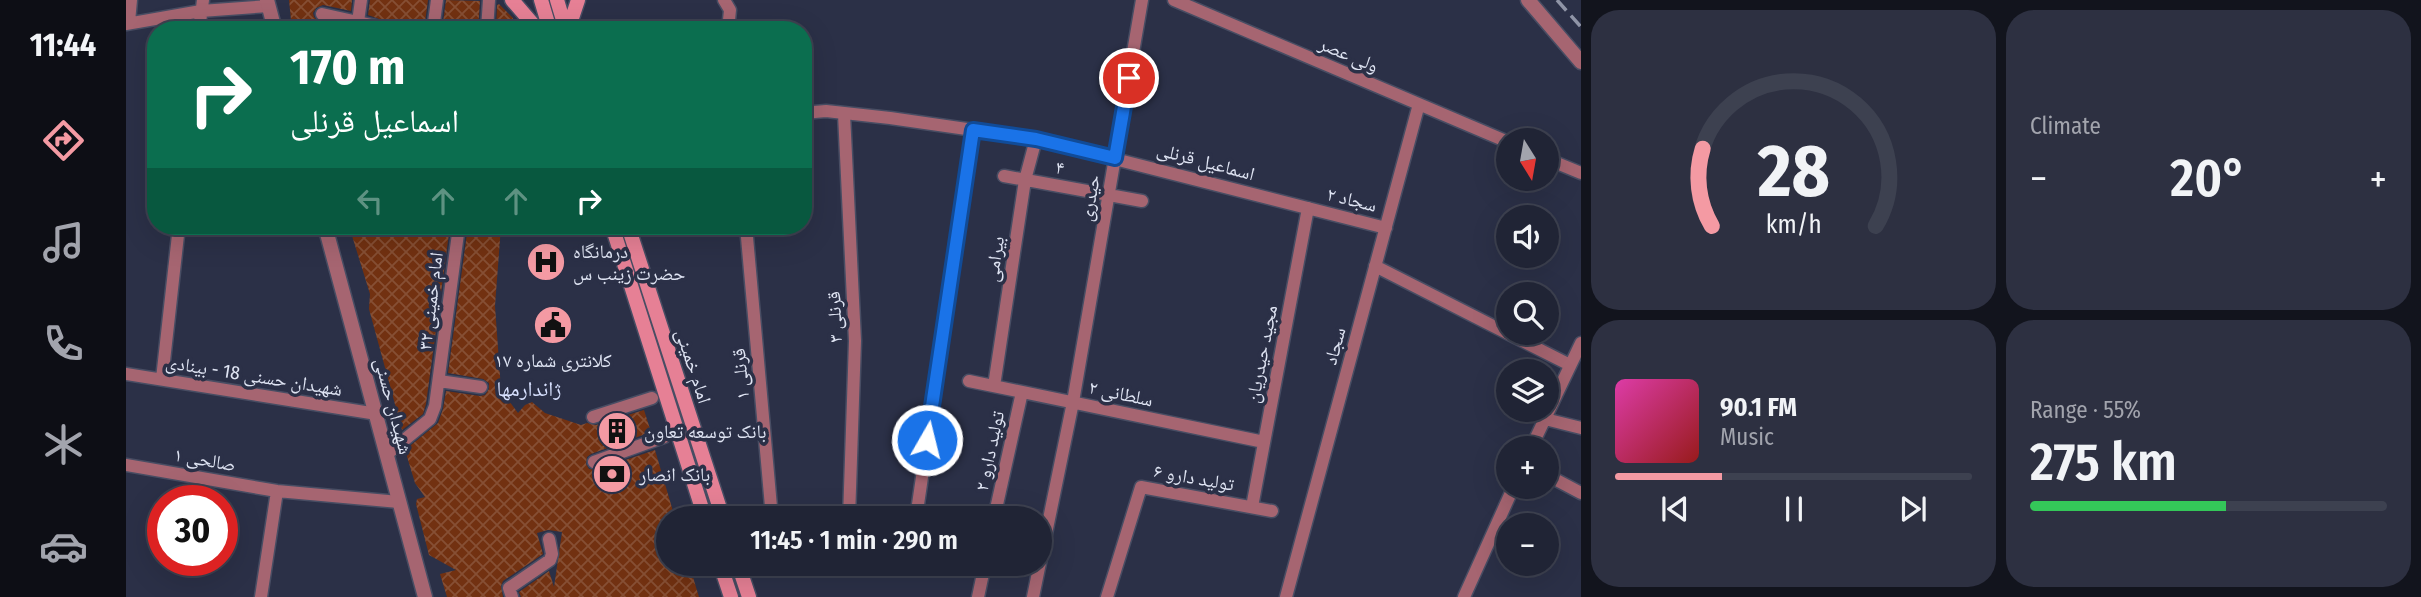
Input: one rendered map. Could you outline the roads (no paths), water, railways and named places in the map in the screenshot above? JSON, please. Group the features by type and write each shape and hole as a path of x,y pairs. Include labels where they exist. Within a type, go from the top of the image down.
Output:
{"main road":[{"path":"512,0 530,21"},
{"path":"541,0 547,21"},
{"path":"557,0 564,21"},
{"path":"570,21 578,0"},
{"name":"امام خمینی","path":"615,235 701,506"},
{"name":"امام خمینی","path":"631,235 719,506"},
{"path":"724,576 731,597"},
{"path":"742,576 749,597"}],"street":[{"path":"131,0 128,23 202,5 268,3 273,21"},
{"path":"358,21 361,0"},
{"path":"434,21 437,0"},
{"path":"488,21 489,0"},
{"path":"724,0 730,10 729,21"},
{"name":"حیدری","path":"1033,597 1073,402 1142,0"},
{"name":"ولی عصر","path":"1174,0 1196,4 1496,137"},
{"path":"1528,0 1581,62"},
{"path":"322,14 354,21"},
{"name":"سجاد","path":"1286,597 1419,104"},
{"name":"اسماعیل قرنلی","path":"812,112 826,111 890,118 1036,139 1308,208"},
{"name":"قرنلی ۳","path":"844,114 855,341 849,506"},
{"path":"918,506 973,130"},
{"name":"بیرامی","path":"994,386 1025,180 1036,139"},
{"path":"1559,164 1581,173"},
{"name":"۴","path":"1004,176 1142,201"},
{"name":"سجاد ۲","path":"1308,208 1385,228"},
{"name":"مجید حیدریان","path":"1252,507 1308,208"},
{"path":"162,379 178,235"},
{"name":"شهیدان حسنی","path":"327,235 425,597"},
{"name":"امام خمینی ۳۲","path":"387,454 430,419 435,406 458,235"},
{"name":"قرنلی ۱","path":"747,235 771,506"},
{"path":"1375,266 1570,365"},
{"path":"1559,389 1581,342"},
{"name":"شهیدان حسنی 18 - بینادی","path":"126,374 377,414"},
{"path":"439,381 481,387"},
{"name":"۲ سلطانی","path":"969,381 1264,442"},
{"name":"تولید دارو ۲","path":"998,506 1022,392"},
{"path":"593,417 652,398"},
{"path":"1557,422 1581,428"},
{"path":"594,462 664,437"},
{"name":"صالحی ۱","path":"126,465 277,491 399,502"},
{"path":"1559,481 1581,493"},
{"name":"تولید دارو ۶","path":"1107,597 1140,487 1272,511"},
{"path":"261,597 277,491"},
{"path":"1464,597 1508,499"},
{"path":"512,597 509,588 550,560 552,554 549,539"},
{"path":"978,597 982,576"}],"railway":[{"path":"1557,0 1581,27"}],"place":[{"name":"درمانگاه حضرت زینب س","path":"546,262"},
{"name":"کلانتری شماره ۱۷","path":"553,325"},
{"name":"بانک توسعه تعاون","path":"617,431"},
{"name":"بانک انصار","path":"612,474"}],"district":[{"name":"ژاندارمها","path":"529,389"}]}
